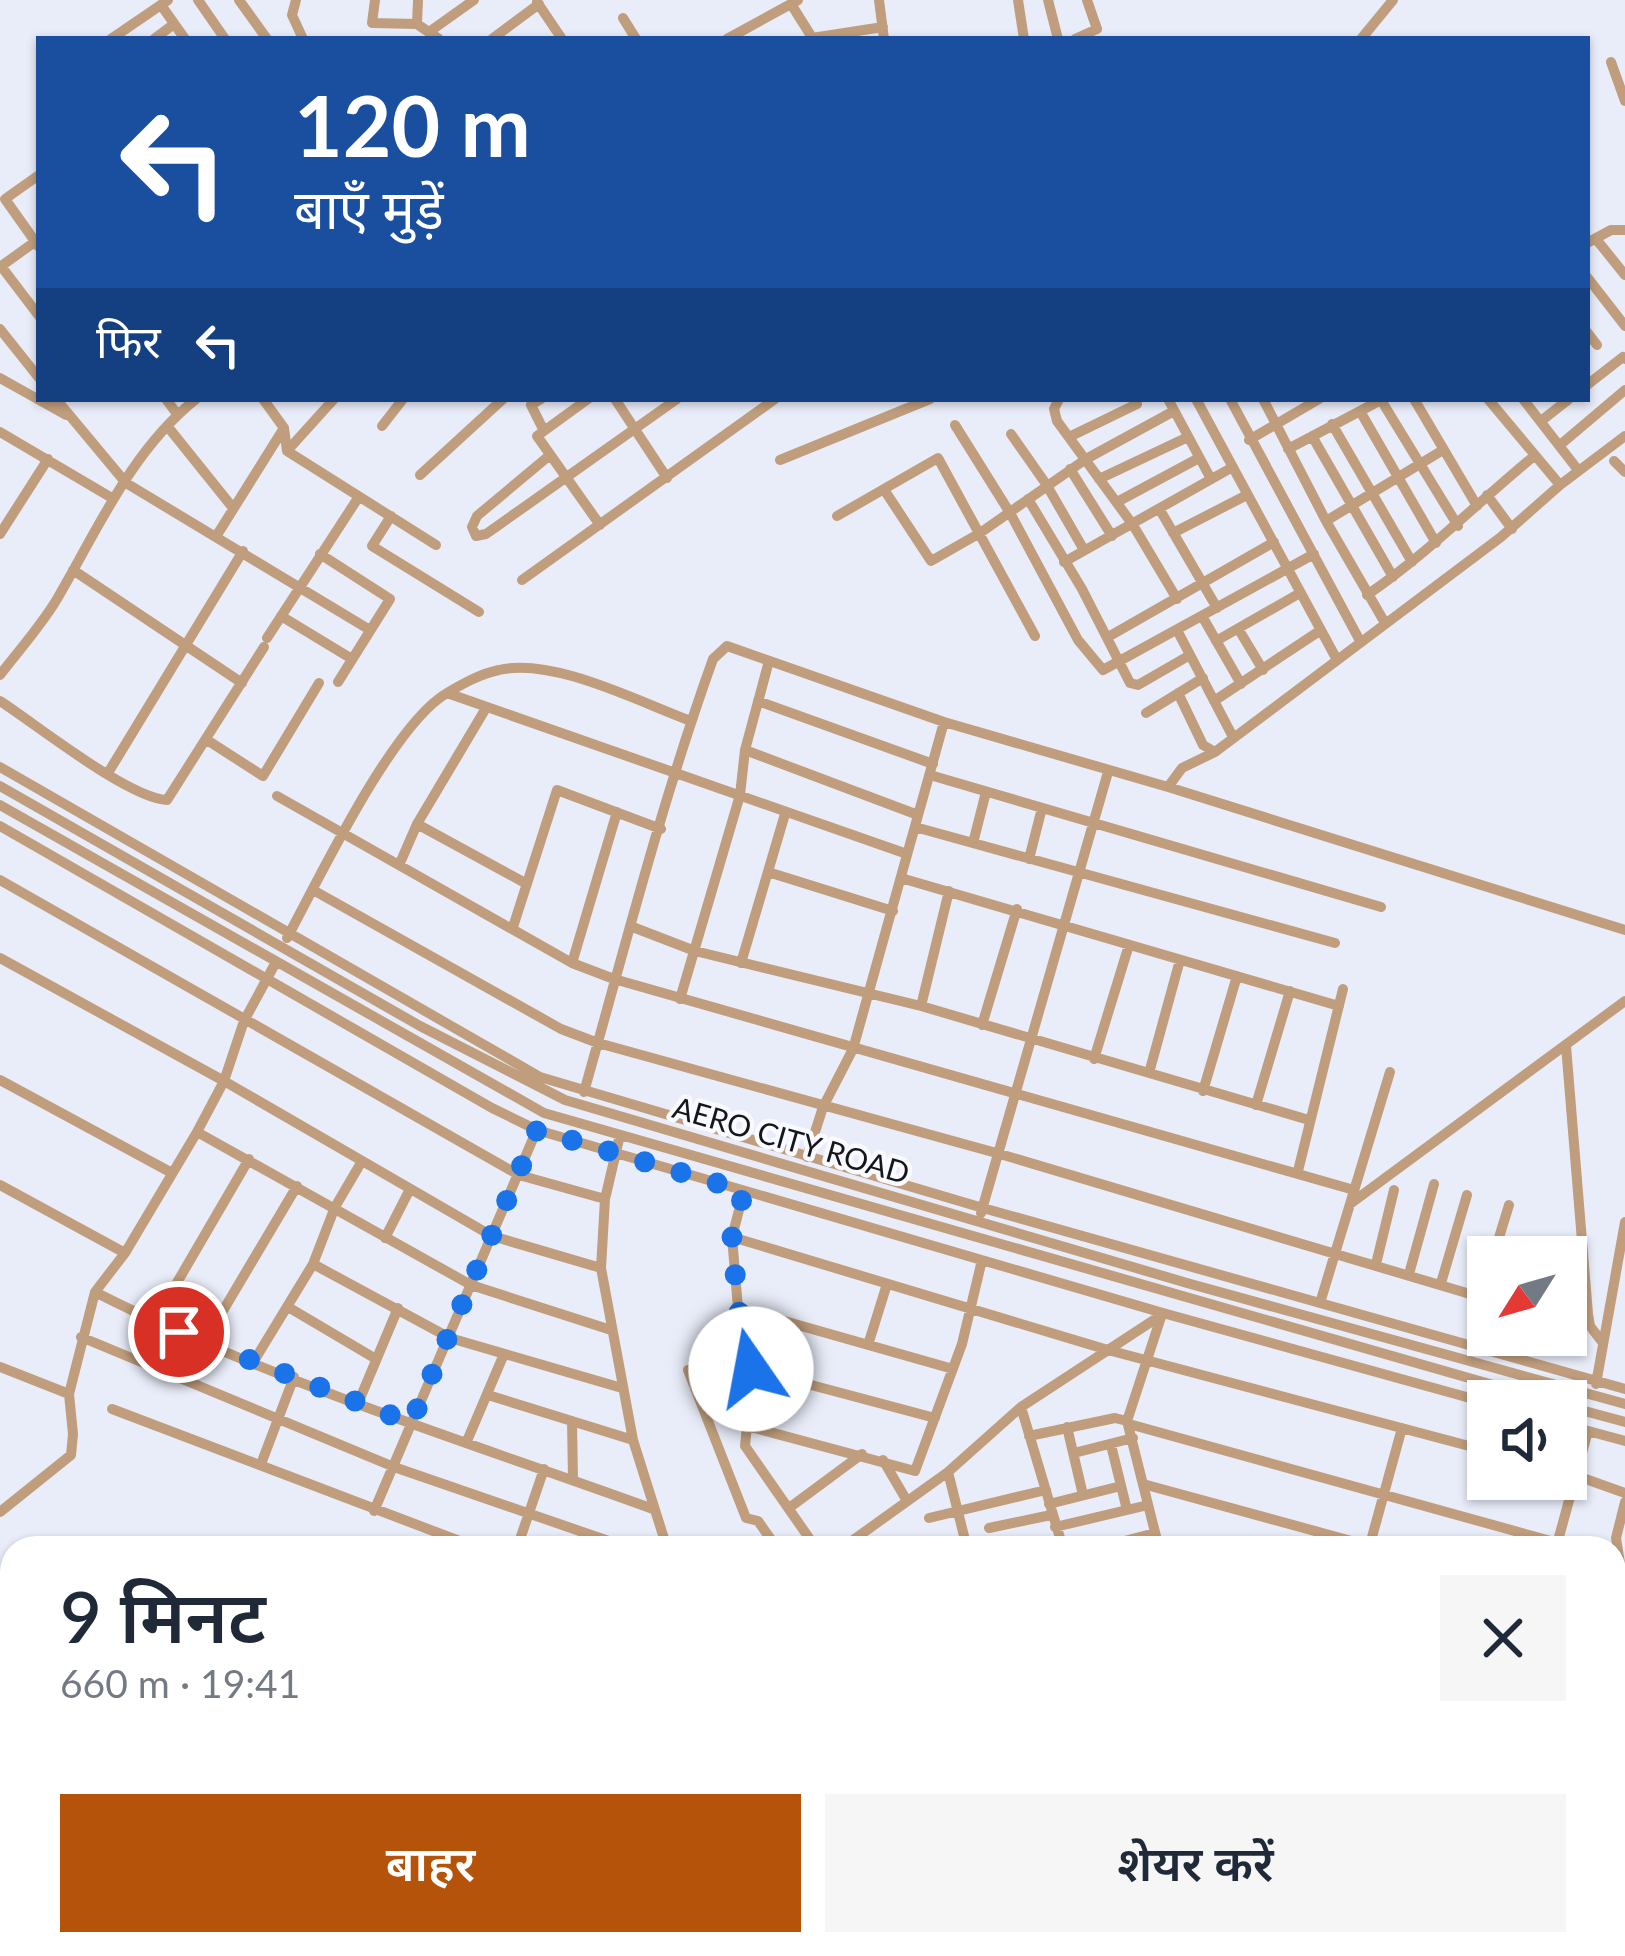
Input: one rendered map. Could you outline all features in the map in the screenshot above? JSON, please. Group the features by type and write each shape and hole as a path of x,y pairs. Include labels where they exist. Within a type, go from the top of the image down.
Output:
{"street":[{"path":"198,0 223,36"},
{"path":"239,0 265,36"},
{"path":"296,0 292,14 302,36"},
{"path":"376,0 372,23 417,24 434,36 474,0"},
{"path":"417,24 418,0"},
{"path":"848,36 883,33 879,0"},
{"path":"1023,36 1018,6 1048,0 1057,36"},
{"path":"1081,36 1096,29 1087,0"},
{"path":"1363,36 1393,0"},
{"path":"115,36 164,2 183,36"},
{"path":"496,36 537,2 560,36"},
{"path":"732,36 794,2 811,36"},
{"path":"623,18 634,36"},
{"path":"158,36 175,24"},
{"path":"1611,62 1625,101"},
{"path":"36,177 5,199 36,243"},
{"path":"26,228 36,221"},
{"path":"1625,230 1610,230 1592,241 1625,275"},
{"path":"36,245 1,266 36,312"},
{"path":"1590,281 1625,326"},
{"path":"0,329 36,374"},
{"path":"1590,336 1597,345"},
{"path":"1590,381 1625,359"},
{"path":"0,378 36,398"},
{"path":"1560,445 1625,390"},
{"path":"43,402 74,419"},
{"path":"59,402 126,483 370,630"},
{"path":"168,402 178,414"},
{"path":"0,675 53,605 112,498 145,451 192,402"},
{"path":"264,402 284,428 287,451 436,545"},
{"path":"287,451 331,402"},
{"path":"382,426 401,402"},
{"path":"420,475 500,402"},
{"path":"536,402 531,405 543,429"},
{"path":"584,402 537,433 537,440 601,525"},
{"path":"617,402 667,478"},
{"path":"550,455 477,516 474,534 486,534 673,402"},
{"path":"522,580 771,402"},
{"path":"780,460 924,402"},
{"path":"1058,402 1055,416 1133,525 1177,599"},
{"path":"1069,437 1135,402 1148,424"},
{"path":"1198,402 1336,658"},
{"path":"1231,402 1360,640"},
{"path":"1264,402 1385,623"},
{"path":"1064,562 1211,479 1250,443 1314,402"},
{"path":"1288,449 1377,402"},
{"path":"1382,402 1458,526"},
{"path":"1416,402 1477,506"},
{"path":"1490,402 1533,458 1560,484"},
{"path":"1525,402 1578,470"},
{"path":"1541,421 1565,402"},
{"path":"885,491 931,561 1171,405 1211,479"},
{"path":"1360,411 1436,543"},
{"path":"1333,424 1412,562"},
{"path":"955,425 1010,513 1078,640 1102,670 1314,554"},
{"path":"168,427 233,508"},
{"path":"218,535 284,428"},
{"path":"0,432 112,498"},
{"path":"1011,434 1084,550"},
{"path":"1312,436 1393,578"},
{"path":"1168,787 1181,768 1215,752 1512,529 1560,484 1625,436"},
{"path":"1100,479 1188,437"},
{"path":"1326,521 1443,450"},
{"path":"837,516 938,458 1035,636"},
{"path":"1117,502 1199,458"},
{"path":"1367,595 1458,526 1486,495 1533,458"},
{"path":"0,535 48,459"},
{"path":"1614,460 1625,472"},
{"path":"954,481 979,463"},
{"path":"1070,469 1112,536"},
{"path":"1486,495 1512,529"},
{"path":"1173,533 1245,496"},
{"path":"0,701 108,773 157,800 167,800 358,498"},
{"path":"1028,499 1133,686 1190,655"},
{"path":"1160,510 1217,608"},
{"path":"392,516 373,546 479,612"},
{"path":"1108,637 1274,542"},
{"path":"108,773 243,551"},
{"path":"320,554 390,599 338,682"},
{"path":"74,570 242,683"},
{"path":"1058,604 1082,589"},
{"path":"1216,641 1300,593"},
{"path":"281,616 352,659"},
{"path":"1202,616 1241,684"},
{"path":"1238,629 1263,670"},
{"path":"1214,701 1321,629"},
{"path":"1177,630 1234,737"},
{"path":"584,1092 661,829 673,771 713,659 731,646 944,722 1625,930"},
{"path":"680,999 740,795 745,750 769,661"},
{"path":"286,941 344,832 418,714 447,692 502,669 530,667 691,721"},
{"path":"1146,712 1203,678"},
{"path":"207,740 263,776 320,683"},
{"path":"447,692 907,854"},
{"path":"1178,693 1203,745 1215,752"},
{"path":"758,701 986,792 1381,908"},
{"path":"400,863 417,824 486,708"},
{"path":"807,1157 823,1108 853,1049 944,722"},
{"path":"745,750 973,843 1335,944"},
{"path":"0,766 286,941 540,1077 1625,1389"},
{"path":"977,1221 1108,772"},
{"name":"AERO CITY ROAD","path":"0,786 286,941 420,1026 565,1100 1625,1404"},
{"path":"513,927 557,790 661,829"},
{"path":"973,843 986,792"},
{"path":"277,796 572,963 614,979 1354,1190"},
{"name":"AERO CITY ROAD","path":"0,805 544,1113 1474,1380"},
{"path":"1029,859 1042,808"},
{"path":"572,963 617,812"},
{"path":"741,963 785,814"},
{"path":"417,824 527,884"},
{"path":"0,826 537,1130 1162,1314 1467,1397"},
{"path":"768,872 893,911"},
{"path":"901,878 1339,1006"},
{"path":"0,880 519,1175 605,1198"},
{"path":"313,890 560,1029 598,1043 1000,1154 1467,1292"},
{"path":"921,1006 949,891"},
{"path":"982,1024 1017,909"},
{"path":"630,926 695,951 921,1006 1309,1120"},
{"path":"1094,1059 1130,945"},
{"path":"0,958 492,1236 601,1268"},
{"path":"1149,1073 1180,961"},
{"path":"0,1513 70,1455 73,1434 68,1394 94,1292 125,1253 197,1132 224,1081 244,1021 276,962"},
{"path":"1203,1091 1237,976"},
{"path":"1298,1171 1343,989"},
{"path":"1256,1105 1290,991"},
{"path":"1350,1204 1625,1001"},
{"path":"1566,1046 1590,1326 1603,1343"},
{"path":"1320,1304 1390,1072"},
{"path":"0,1080 172,1173"},
{"path":"374,1510 544,1113"},
{"path":"197,1132 471,1285 611,1330"},
{"path":"620,1135 605,1198 601,1268 633,1440 663,1536"},
{"path":"154,1322 249,1159"},
{"path":"254,1361 313,1264 335,1207 362,1161"},
{"path":"795,1186 802,1170"},
{"path":"1409,1274 1433,1184"},
{"path":"0,1185 125,1253"},
{"path":"205,1341 297,1186"},
{"path":"386,1238 410,1189"},
{"path":"1376,1264 1394,1190"},
{"path":"744,1191 732,1237 738,1307 760,1400 747,1426 745,1446 808,1536"},
{"path":"1441,1283 1467,1195"},
{"path":"1499,1236 1509,1205"},
{"path":"1594,1396 1625,1222"},
{"path":"732,1237 1108,1350 1467,1445"},
{"path":"747,1426 915,1471 953,1369 982,1260"},
{"path":"313,1264 451,1338 622,1388"},
{"path":"868,1345 887,1284"},
{"path":"94,1292 154,1322 411,1423 653,1509"},
{"path":"1158,1536 1128,1422 1170,1295"},
{"path":"288,1307 376,1358"},
{"path":"738,1307 953,1369"},
{"path":"359,1401 398,1308"},
{"path":"862,1536 948,1472 1021,1407 1162,1314"},
{"path":"81,1336 394,1467 595,1536"},
{"path":"467,1441 504,1354"},
{"path":"0,1367 68,1394"},
{"path":"751,1369 935,1418"},
{"path":"688,1370 746,1518 758,1521 769,1536"},
{"path":"260,1464 293,1377"},
{"path":"488,1395 633,1440"},
{"path":"1021,1407 1059,1536"},
{"path":"112,1409 445,1536"},
{"path":"1587,1412 1625,1422"},
{"path":"1029,1436 1114,1418 1525,1536"},
{"path":"572,1421 573,1480"},
{"path":"1067,1427 1084,1495"},
{"path":"1375,1536 1402,1428"},
{"path":"1588,1431 1625,1441"},
{"path":"1074,1453 1133,1438"},
{"path":"1111,1445 1126,1510"},
{"path":"789,1508 862,1454"},
{"path":"884,1460 907,1502"},
{"path":"521,1536 544,1469"},
{"path":"948,1472 965,1536"},
{"path":"1587,1479 1625,1493"},
{"path":"1143,1484 1334,1536"},
{"path":"1052,1515 1084,1495 1120,1486"},
{"path":"928,1518 1046,1490"},
{"path":"1559,1536 1566,1500"},
{"path":"1617,1536 1625,1502"},
{"path":"989,1528 1052,1515 1090,1517 1148,1505"},
{"path":"1090,1517 1094,1536"},
{"path":"1316,1536 1317,1531"}],"route":[{"path":"179,1332 411,1423 537,1130 744,1191 732,1237 738,1307 751,1369"}]}
